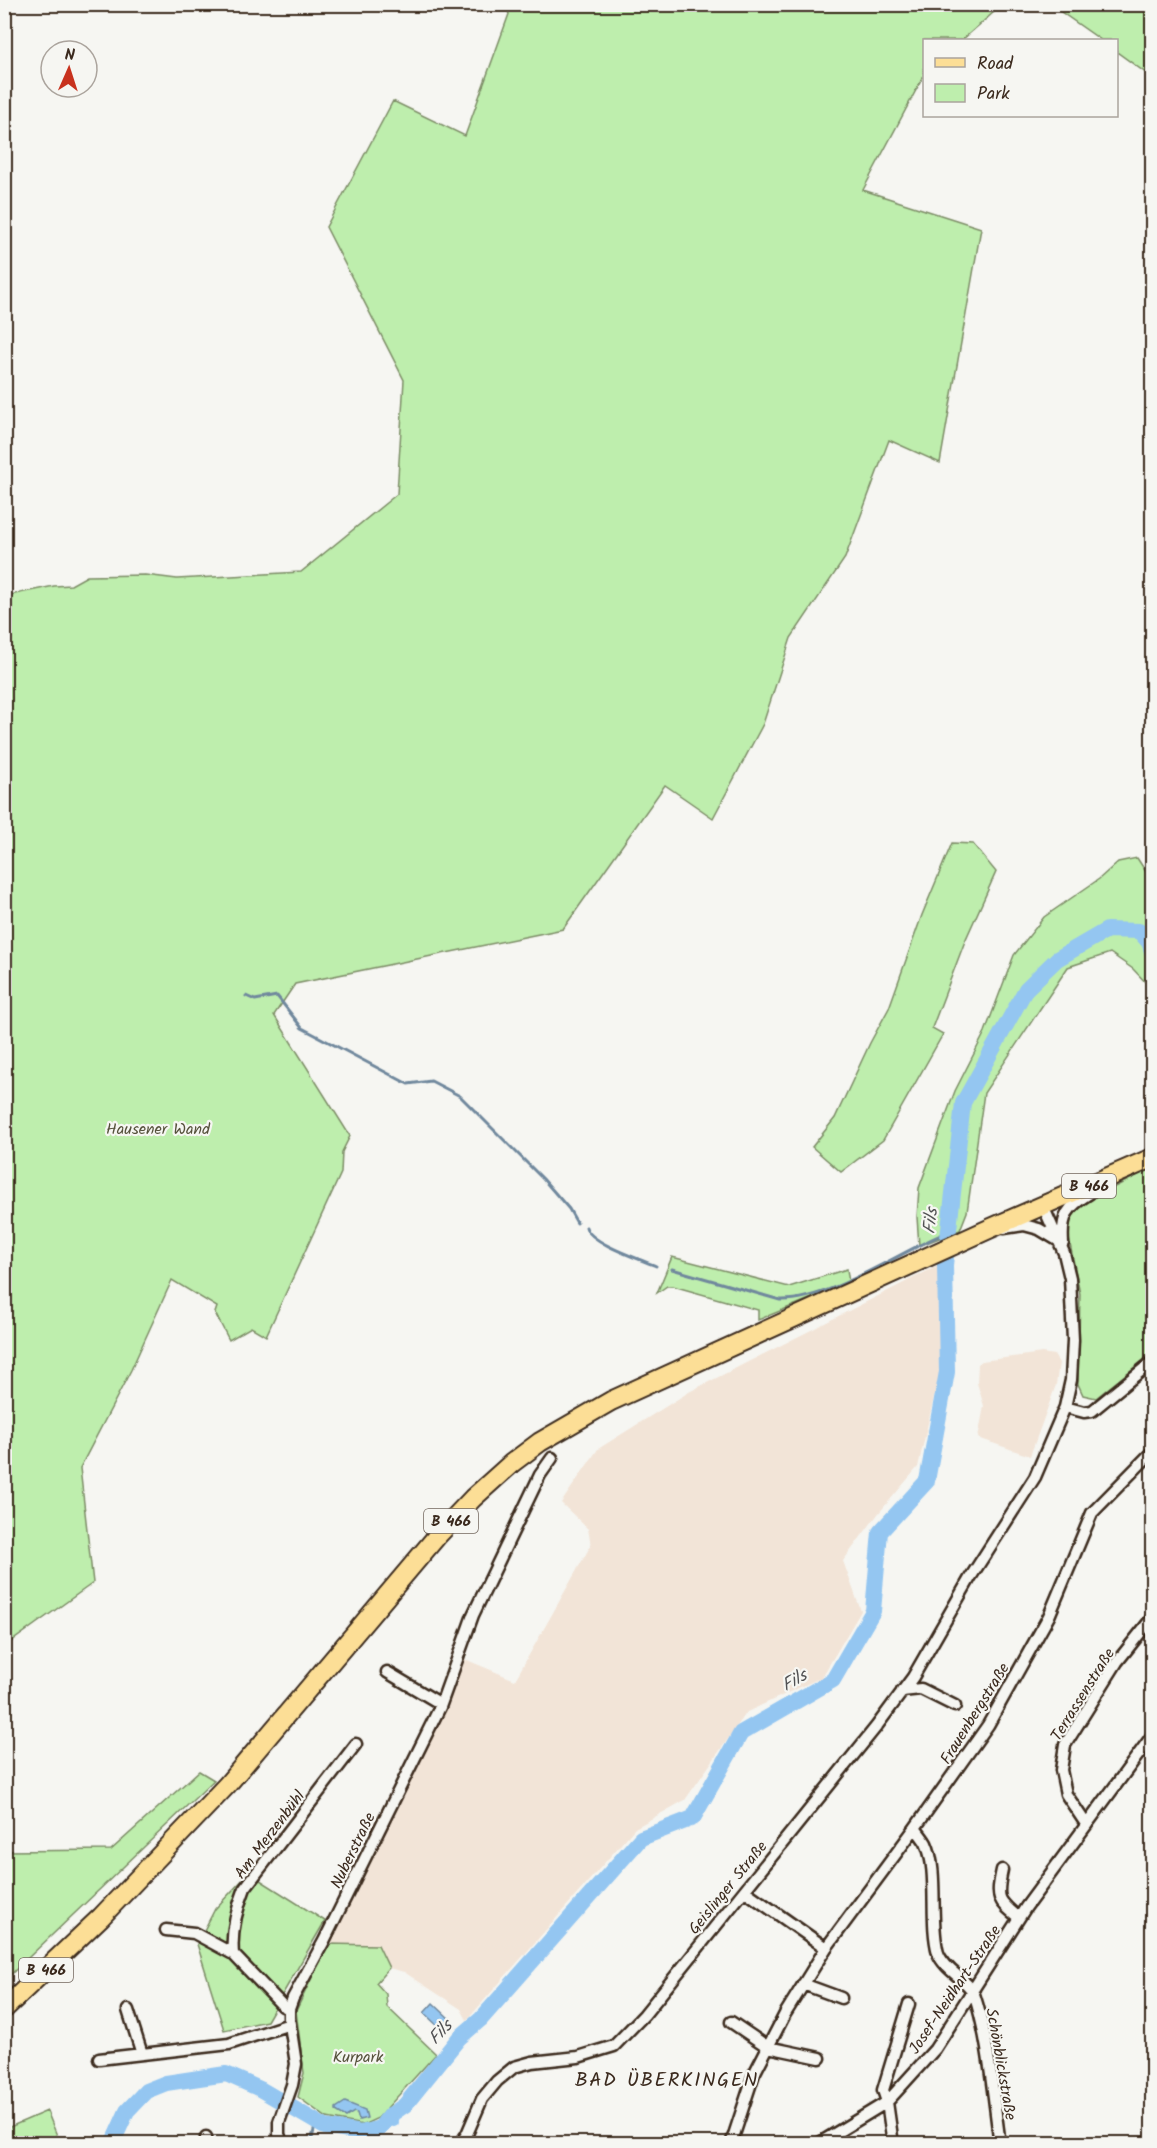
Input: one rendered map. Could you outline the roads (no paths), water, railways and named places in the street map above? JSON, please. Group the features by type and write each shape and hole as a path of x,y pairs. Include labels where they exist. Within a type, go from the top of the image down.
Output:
{"main road":[{"name":"B 466","path":"4,2009 101,1917 227,1785 438,1535 473,1498 512,1463 540,1442 611,1401 989,1229 1152,1158"}],"street":[{"name":"Geislinger Straße","path":"460,2144 482,2099 497,2081 514,2067 578,2057 614,2046 644,2015 745,1891 913,1677 970,1578 1035,1477 1065,1407 1071,1380 1073,1340 1072,1288 1064,1253 1062,1231 1068,1210 1076,1202 1135,1166"},
{"name":"Geislinger Straße","path":"1043,1206 1064,1253"},
{"path":"989,1229 1024,1225 1039,1229 1059,1241"},
{"path":"1065,1407 1084,1412 1092,1411 1152,1362"},
{"name":"Frauenbergstraße","path":"731,2144 754,2074 804,1984 826,1948 988,1725 1049,1616 1092,1512 1152,1452"},
{"name":"Nuberstraße","path":"289,2009 292,1998 329,1930 441,1704 473,1615 540,1475 552,1458"},
{"name":"Terrassenstraße","path":"1086,1824 1066,1794 1061,1770 1065,1745 1117,1662 1152,1618"},
{"path":"387,1672 441,1704"},
{"path":"902,1691 921,1689 955,1706"},
{"name":"Josef-Neidhart-Straße","path":"818,2144 887,2102 935,2049 1019,1918 1152,1736"},
{"name":"Am Merzenbühl","path":"233,1954 234,1926 245,1888 356,1744"},
{"name":"Schönblickstraße","path":"915,1828 926,1844 931,1867 934,1932 939,1955 952,1973 973,1991 983,2033 1000,2144"},
{"name":"Josef-Neidhart-Straße","path":"1002,1870 998,1889 1002,1904 1019,1918"},
{"path":"745,1891 826,1948"},
{"path":"166,1930 194,1933 233,1954 283,2006 289,2009 296,2064 278,2130 282,2144"},
{"path":"804,1984 841,1998"},
{"name":"Josef-Neidhart-Straße","path":"887,2102 883,2090 909,2004"},
{"path":"128,2010 142,2054"},
{"path":"731,2022 768,2047 820,2058"},
{"path":"99,2059 229,2044 290,2024"},
{"path":"887,2102 893,2144"}],"water":[{"path":"433,2003 451,2020 442,2030 424,2013"},
{"path":"345,2102 365,2110 367,2118 359,2120 357,2113 354,2112 346,2117 336,2111 336,2108"}],"waterway":[{"name":"Fils","path":"112,2144 127,2111 146,2091 166,2083 226,2074 260,2089 325,2127 361,2133 380,2128 389,2116 405,2105 459,2038 481,2019 641,1838 693,1818 741,1733 833,1680 873,1611 880,1532 927,1481 947,1372 945,1265 963,1103 1026,989 1057,959 1107,930 1139,931 1149,942 1152,951"},
{"path":"246,996 255,1000 277,996 302,1028 408,1084 431,1081 460,1096 543,1179 569,1209 577,1223"},
{"path":"586,1227 596,1239 606,1245 656,1266"},
{"path":"672,1269 780,1300 799,1298 842,1284 948,1232"},
{"name":"Fils","path":"405,2105 409,2109"},
{"name":"Fils","path":"389,2116 394,2122"},
{"path":"312,2138 316,2123"}],"district":[{"name":"BAD ÜBERKINGEN","path":"667,2079"}],"park label":[{"name":"Hausener Wand","path":"158,1128"},
{"name":"Kurpark","path":"358,2056"}]}
